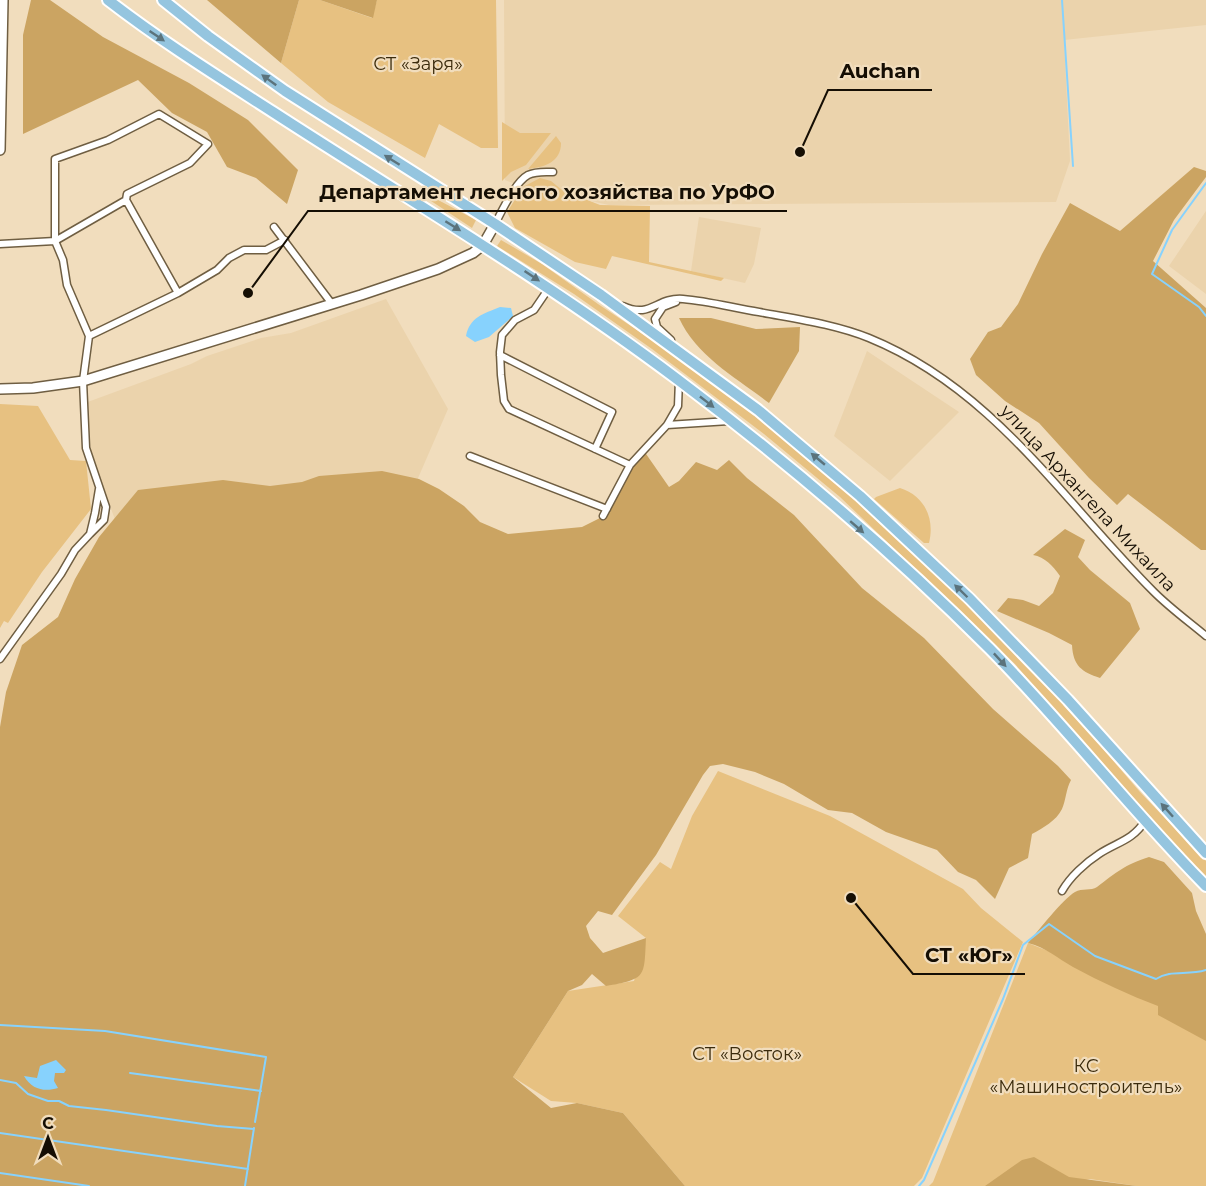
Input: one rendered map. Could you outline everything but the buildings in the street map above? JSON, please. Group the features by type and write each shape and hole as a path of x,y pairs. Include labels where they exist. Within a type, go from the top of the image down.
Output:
{"main road":[{"path":"108,0 212,72 549,288 679,380 731,421 821,495 934,595 1030,693 1145,822 1206,886"},
{"path":"163,0 208,36 285,91 495,224 606,298 758,410 848,484 957,587 1068,699 1206,853"}],"street":[{"path":"0,150 3,0"},
{"path":"0,659 61,574 75,550 90,534 99,487 86,448 83,381 89,336 67,285 63,260 55,242 55,159 108,140 159,114 208,144 190,163 127,194 126,201 178,293"},
{"path":"0,389 33,388 83,381 438,269 473,253 483,245 520,181 527,175 536,172 553,172"},
{"path":"0,244 55,242 126,201"},
{"path":"274,227 332,304"},
{"path":"89,336 178,293 217,270 229,258 244,250 266,250 285,240"},
{"path":"549,288 534,310 514,320 502,335 500,355 504,401 509,410 630,465"},
{"path":"606,298 638,312 672,299 698,301"},
{"path":"681,352 678,346 657,327 656,316 660,310 670,304 698,301"},
{"name":"улица Архангела Михаила","path":"698,301 844,329 907,355 948,381 997,421 1154,592 1206,636"},
{"path":"500,355 612,412 595,449"},
{"path":"603,516 630,465 667,425 678,406 679,380"},
{"path":"667,425 731,421"},
{"path":"470,456 607,509"},
{"path":"1062,891 1088,862 1123,843 1140,830 1145,822"}],"shaded area":[{"path":"31,0 50,0 103,37 189,83 248,120 298,170 287,204 256,178 227,167 207,132 172,113 138,80 23,134 23,35"},
{"path":"207,0 299,0 281,63"},
{"path":"320,0 377,0 373,18"},
{"path":"504,0 1206,0 1206,25 1064,40 1070,161 1056,202 609,205 521,186 505,180"},
{"path":"1194,167 1206,171 1206,177 1174,220 1153,261 1206,308 1206,550 1201,550 1128,494 1117,505 1039,423 1005,401 976,375 970,359 988,332 1001,327 1018,304 1070,203 1120,231"},
{"path":"1206,211 1206,294 1169,266"},
{"path":"699,217 761,228 754,264 745,283 691,271"},
{"path":"386,299 448,409 412,492 116,522 88,448 85,403 207,356 261,338 291,333"},
{"path":"679,318 711,318 756,329 800,327 799,351 769,403 707,355 696,344"},
{"path":"867,351 959,412 890,481 834,436"},
{"path":"644,451 669,487 679,481 696,462 717,470 729,460 747,478 794,515 862,588 924,638 993,709 1071,780 1059,813 1049,824 1032,834 1028,858 1009,868 995,899 976,880 958,872 937,850 886,832 852,813 828,810 784,784 755,772 723,764 710,766 656,855 612,915 598,911 586,926 590,938 603,953 646,938 645,961 641,974 629,981 606,986 592,974 582,985 568,991 513,1077 551,1108 577,1103 623,1113 685,1186 0,1186 0,727 6,692 22,645 58,617 75,579 99,537 138,490 223,480 270,486 302,482 319,476 382,471 419,479 439,489 464,506 480,522 508,534 582,527 602,517 630,465"},
{"path":"1065,529 1085,540 1078,557 1130,603 1140,629 1100,678 1080,667 1074,658 1072,645 997,611 1008,598 1023,600 1039,606 1053,593 1060,576 1048,562 1033,555"},
{"path":"1149,857 1164,862 1192,893 1196,911 1206,934 1206,1041 1158,1015 1158,1006 1105,983 1046,950 1028,943 1057,908 1075,892 1095,888 1127,866"},
{"path":"1034,1157 1069,1177 1137,1186 985,1186 1022,1160"}],"green space":[{"name":"СТ «Заря»","path":"299,0 320,0 372,18 377,0 496,0 498,148 481,148 439,124 425,158 328,102 281,63"},
{"path":"502,122 520,133 551,133 526,165 511,172 502,181"},
{"path":"556,136 561,143 555,159 546,165 528,169"},
{"path":"540,178 551,181 562,190 600,205 650,206 649,262 724,278 721,281 612,256 606,269 575,262 515,228 507,212 523,187"},
{"path":"423,192 476,220 472,228 422,195"},
{"path":"501,240 542,264 712,380 861,502 1056,694 1140,792 1206,861 1206,877 1130,798 1015,664 840,497 764,434 652,349 574,294 497,246"},
{"path":"0,404 38,406 70,460 86,461 91,509 42,572 8,623 4,621 0,628"},
{"path":"900,488 916,497 926,509 931,525 929,543 924,543 874,499"},
{"name":"СТ «Восток»","path":"718,771 830,816 963,889 981,908 1023,942 922,1178 914,1186 685,1186 623,1113 577,1103 551,1101 513,1077 568,991 634,981 646,938 618,916 660,862 671,869 692,816"},
{"name":"КС «Машиностроитель»","path":"1028,943 1206,1011 1206,1186 1137,1186 1090,1179 1058,1186 929,1186 933,1182"}],"water":[{"path":"500,307 511,308 513,316 489,337 475,342 466,336 474,320"},
{"path":"56,1060 66,1070 64,1073 55,1073 54,1081 58,1088 39,1089 27,1081 24,1076 37,1078 40,1066"}],"waterway":[{"path":"1062,0 1073,166"},
{"path":"1206,183 1172,230 1152,274 1199,307 1206,316"},
{"path":"919,1186 924,1180 1003,999 1023,945 1049,924 1095,956 1156,979 1167,974 1206,970"},
{"path":"0,1025 105,1031 266,1057 255,1122"},
{"path":"130,1073 261,1091"},
{"path":"0,1080 16,1083 28,1094 48,1101 59,1101 69,1106 254,1129"},
{"path":"245,1186 254,1128"},
{"path":"0,1133 248,1169"},
{"path":"0,1173 89,1186"}],"place":[{"name":"Auchan","path":"800,152"},
{"name":"Департамент лесного хозяйства по УрФО","path":"248,293"},
{"name":"СТ «Юг»","path":"851,898"}]}
